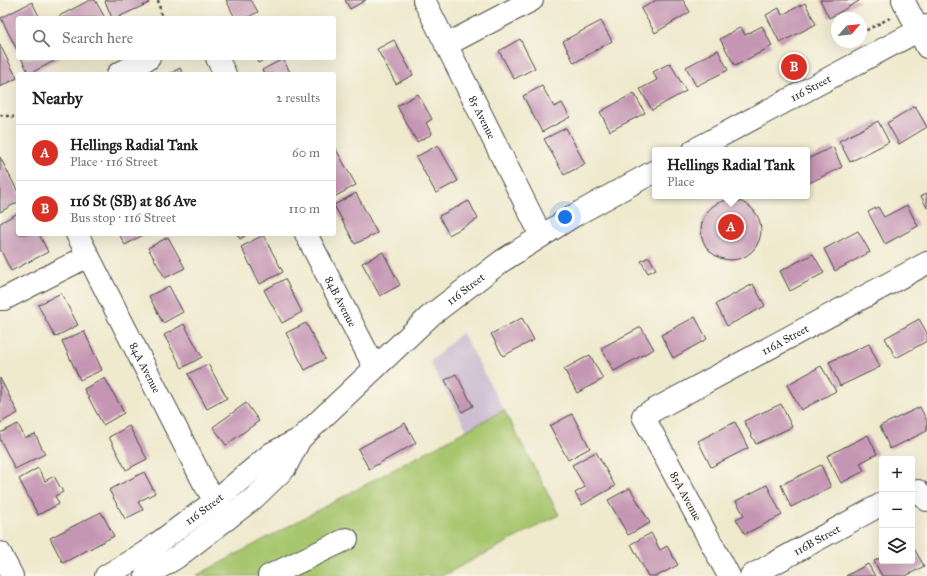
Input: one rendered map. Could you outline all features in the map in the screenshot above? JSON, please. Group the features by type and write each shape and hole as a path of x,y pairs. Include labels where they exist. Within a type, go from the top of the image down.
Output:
{"street":[{"name":"85 Avenue","path":"424,0 541,235"},
{"path":"446,45 532,0"},
{"path":"898,8 924,34"},
{"name":"116 Street","path":"700,147 924,34"},
{"path":"122,72 145,60"},
{"path":"218,60 224,72"},
{"name":"116 Street","path":"146,576 177,556 254,498 285,468 300,440 430,316 465,288 541,235 652,173"},
{"name":"84A Avenue","path":"77,236 215,501 227,518"},
{"name":"84B Avenue","path":"307,236 374,368"},
{"path":"0,299 4,299 88,256"},
{"name":"116A Street","path":"643,416 927,263"},
{"name":"85A Avenue","path":"643,416 729,576"},
{"name":"116 Street","path":"106,576 146,552 215,501 272,453 300,440"},
{"name":"116B Street","path":"751,576 879,506"},
{"path":"269,576 347,538"},
{"path":"0,553 12,576"}],"path":[{"path":"158,0 162,16"},
{"path":"867,29 898,8"},
{"path":"0,115 14,117"}],"shaded area":[{"path":"462,332 504,410 467,430 430,362"}],"green space":[{"path":"504,410 559,515 442,576 196,576"}],"building":[{"path":"90,0 95,0 104,16 59,16"},
{"path":"148,0 149,3 120,16 111,16 105,1"},
{"path":"226,0 251,0 258,12 250,16 234,16"},
{"path":"345,0 366,0 350,9"},
{"path":"656,0 683,0 690,12 655,33 641,9"},
{"path":"820,0 859,0 840,12 831,12 831,17 829,18"},
{"path":"32,2 39,16 16,16 16,48 1,18"},
{"path":"805,3 816,24 780,43 766,15 779,8 782,15"},
{"path":"601,21 612,41 574,63 563,41"},
{"path":"762,26 772,46 735,66 720,39 741,27 745,35"},
{"path":"520,39 535,68 514,79 499,51"},
{"path":"394,40 413,75 396,84 377,49"},
{"path":"0,45 16,79 0,87"},
{"path":"718,50 728,70 696,86 686,67"},
{"path":"22,60 56,60 33,72 28,72"},
{"path":"256,60 263,60 258,63"},
{"path":"284,60 290,72 263,72 262,70"},
{"path":"670,63 686,91 652,110 640,89 657,80 653,72"},
{"path":"180,68 182,72 173,72"},
{"path":"542,86 554,107 562,103 570,117 542,132 523,96"},
{"path":"634,93 645,113 610,131 600,112"},
{"path":"418,94 432,119 426,123 432,134 417,142 397,106"},
{"path":"915,106 927,127 899,144 887,123"},
{"path":"878,121 889,142 850,162 839,141"},
{"path":"566,128 585,164 564,175 544,139"},
{"path":"438,145 458,181 436,193 416,157"},
{"path":"833,147 842,167 810,183 810,158"},
{"path":"336,150 356,185 336,196"},
{"path":"0,157 16,188 16,203 0,212"},
{"path":"356,193 377,233 355,244 336,209 336,204"},
{"path":"927,193 927,208 921,196"},
{"path":"731,200 748,205 756,213 761,230 756,247 748,255 731,260 714,255 706,247 701,230 706,213 714,205"},
{"path":"469,201 478,219 449,235 439,216"},
{"path":"907,205 918,226 885,244 868,212 878,207 884,217"},
{"path":"16,214 16,236 40,236 48,252 11,271 0,249 0,223"},
{"path":"858,231 870,252 835,271 824,249"},
{"path":"120,236 141,236 125,245"},
{"path":"264,236 283,272 260,284 241,247"},
{"path":"168,237 185,268 165,278 148,248"},
{"path":"383,252 400,285 380,296 362,263"},
{"path":"813,254 824,273 790,291 780,271"},
{"path":"649,257 656,269 648,273 641,261"},
{"path":"285,279 302,312 282,323 264,290"},
{"path":"753,284 765,306 727,326 716,304"},
{"path":"169,286 183,312 163,323 149,296"},
{"path":"61,293 78,325 55,337 38,305"},
{"path":"695,317 707,339 673,358 661,335"},
{"path":"522,318 534,340 503,356 491,334"},
{"path":"919,319 927,333 927,341 896,358 885,338"},
{"path":"306,323 325,359 305,370 286,333"},
{"path":"184,324 202,357 182,368 164,335"},
{"path":"641,327 654,349 614,371 601,348"},
{"path":"84,331 102,370 80,380 62,341"},
{"path":"869,344 880,367 840,386 829,362"},
{"path":"590,355 603,379 577,393 564,369"},
{"path":"208,364 227,398 207,409 188,374"},
{"path":"821,366 836,391 801,410 787,385"},
{"path":"456,374 473,406 462,412 445,380"},
{"path":"0,378 18,413 0,423"},
{"path":"105,378 124,413 103,425 84,389"},
{"path":"246,403 259,421 226,445 213,427"},
{"path":"781,404 792,427 756,444 744,421"},
{"path":"920,407 927,421 927,431 890,449 880,426"},
{"path":"572,414 590,448 568,460 550,426"},
{"path":"735,422 748,448 711,467 698,441"},
{"path":"405,423 416,443 369,469 358,449"},
{"path":"18,424 25,438 35,434 45,454 15,469 0,439 0,433"},
{"path":"129,426 147,459 126,470 109,437"},
{"path":"868,435 877,454 860,463 864,471 841,483 827,456"},
{"path":"596,452 615,486 582,505 575,493 585,487 572,465"},
{"path":"821,465 831,487 791,507 781,485"},
{"path":"38,468 45,481 54,476 63,492 55,496 59,504 38,515 19,479"},
{"path":"144,472 155,493 138,502 143,510 125,519 109,490"},
{"path":"767,485 782,515 745,534 736,519 744,515 736,501"},
{"path":"630,488 650,523 628,535 608,500"},
{"path":"101,512 114,536 63,563 50,538"},
{"path":"651,533 660,550 667,546 678,565 657,576 648,576 631,544"},
{"path":"915,550 924,566 906,576 882,576 874,561 879,558 879,564 915,564"},
{"path":"868,564 875,576 846,576"}],"place":[{"name":"116 St (SB) at 86 Ave","path":"794,67"},
{"name":"Hellings Radial Tank","path":"731,227"}]}
